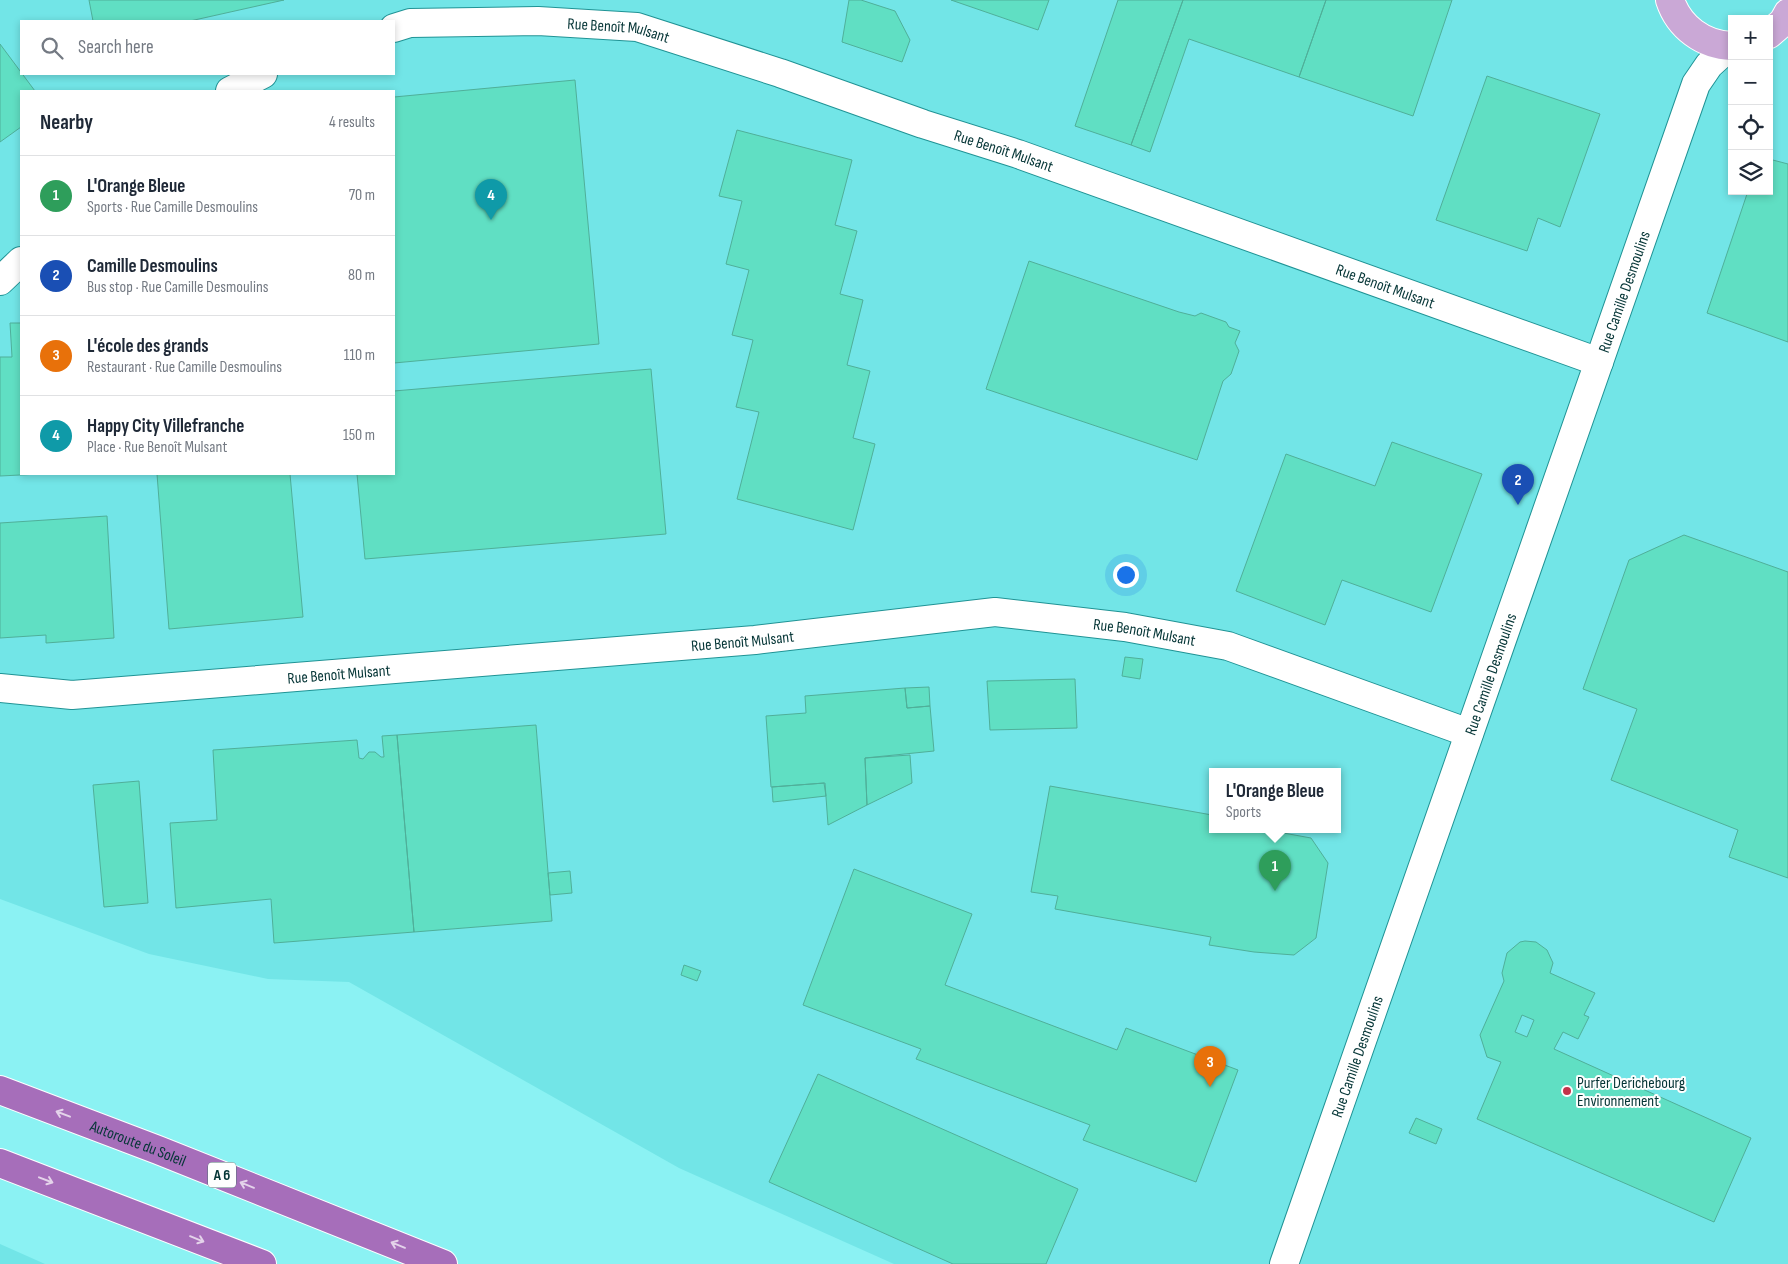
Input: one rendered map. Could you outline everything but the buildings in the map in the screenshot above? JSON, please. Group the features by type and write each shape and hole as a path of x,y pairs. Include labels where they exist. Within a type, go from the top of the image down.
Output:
{"highway":[{"name":"Autoroute du Soleil","path":"0,1090 186,1161 443,1264"},
{"path":"0,1163 262,1264"}],"main road":[{"path":"1670,0 1680,20 1693,33 1711,42 1728,45"},
{"path":"1773,31 1783,22 1788,13"},
{"path":"1773,35 1788,37"}],"street":[{"name":"Rue Benoît Mulsant","path":"395,28 410,23 538,21 637,27 780,73 923,124 1027,157 1599,362"},
{"name":"Rue Camille Desmoulins","path":"1693,33 1696,84"},
{"name":"Rue Camille Desmoulins","path":"1284,1264 1696,84 1709,65 1728,49"},
{"path":"232,90 261,75"},
{"path":"0,281 20,262"},
{"name":"Rue Benoît Mulsant","path":"0,688 72,695 755,640 994,612 1125,627 1228,646 1469,733"}],"shaded area":[{"path":"0,0 1788,0 1788,1264 894,1264 679,1168 349,982 268,979 149,954 0,899"},
{"path":"0,1244 45,1264 0,1264"}],"place":[{"name":"Happy City Villefranche","path":"491,220"},
{"name":"Camille Desmoulins","path":"1518,505"},
{"name":"L'Orange Bleue","path":"1275,891"},
{"name":"L'école des grands","path":"1210,1087"},
{"name":"Purfer Derichebourg Environnement","path":"1567,1091"}]}
